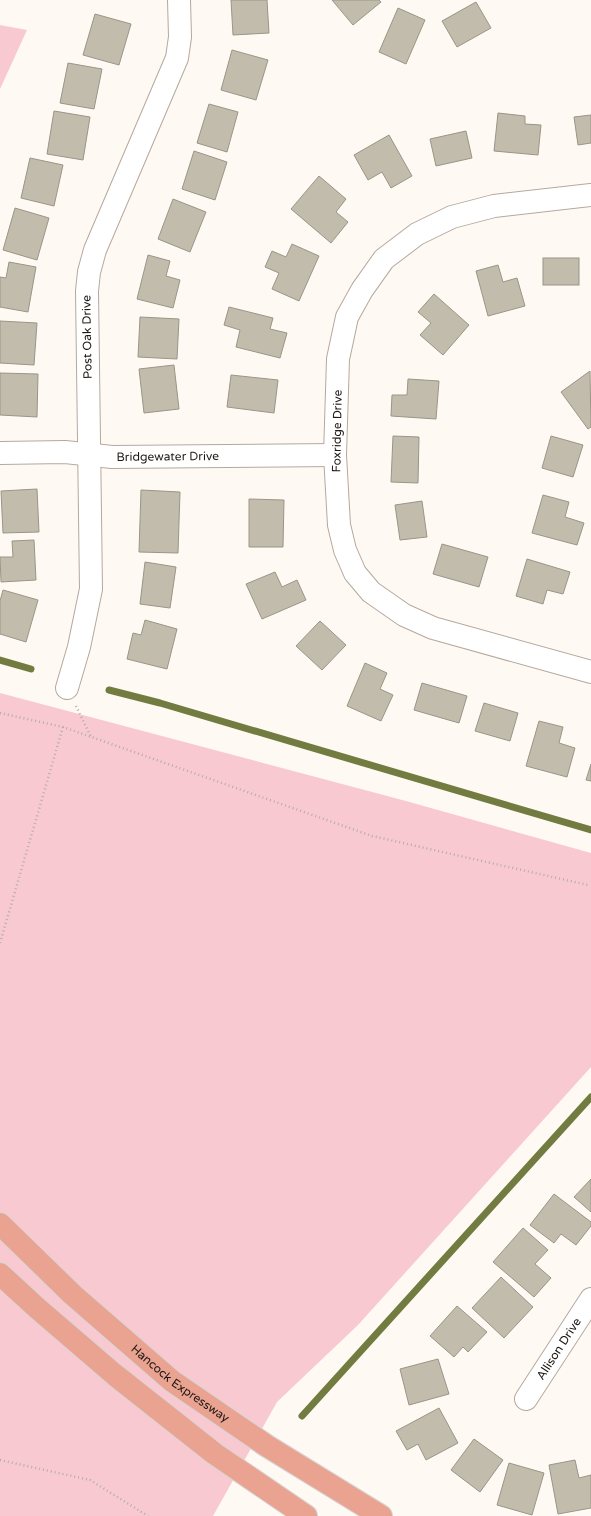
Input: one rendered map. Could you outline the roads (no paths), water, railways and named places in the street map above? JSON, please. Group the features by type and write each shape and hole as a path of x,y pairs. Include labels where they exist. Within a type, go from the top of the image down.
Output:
{"main road":[{"name":"Hancock Expressway","path":"0,1224 73,1295 172,1381 266,1446 381,1516"},
{"path":"0,1274 132,1389 215,1454 306,1516"}],"street":[{"name":"Post Oak Drive","path":"67,688 80,640 91,589 86,291 89,272 95,250 177,58 180,38 179,0"},
{"name":"Foxridge Drive","path":"591,194 494,206 452,216 417,234 384,260 362,290 347,317 338,359 335,455 339,525 345,550 355,573 371,592 404,615 433,628 591,672"},
{"name":"Bridgewater Drive","path":"0,453 65,452 112,457 335,455"},
{"name":"Allison Drive","path":"526,1399 591,1298"}],"waterway":[{"path":"0,660 31,669"},
{"path":"109,690 160,703 591,830"},
{"path":"302,1416 591,1097"}]}
